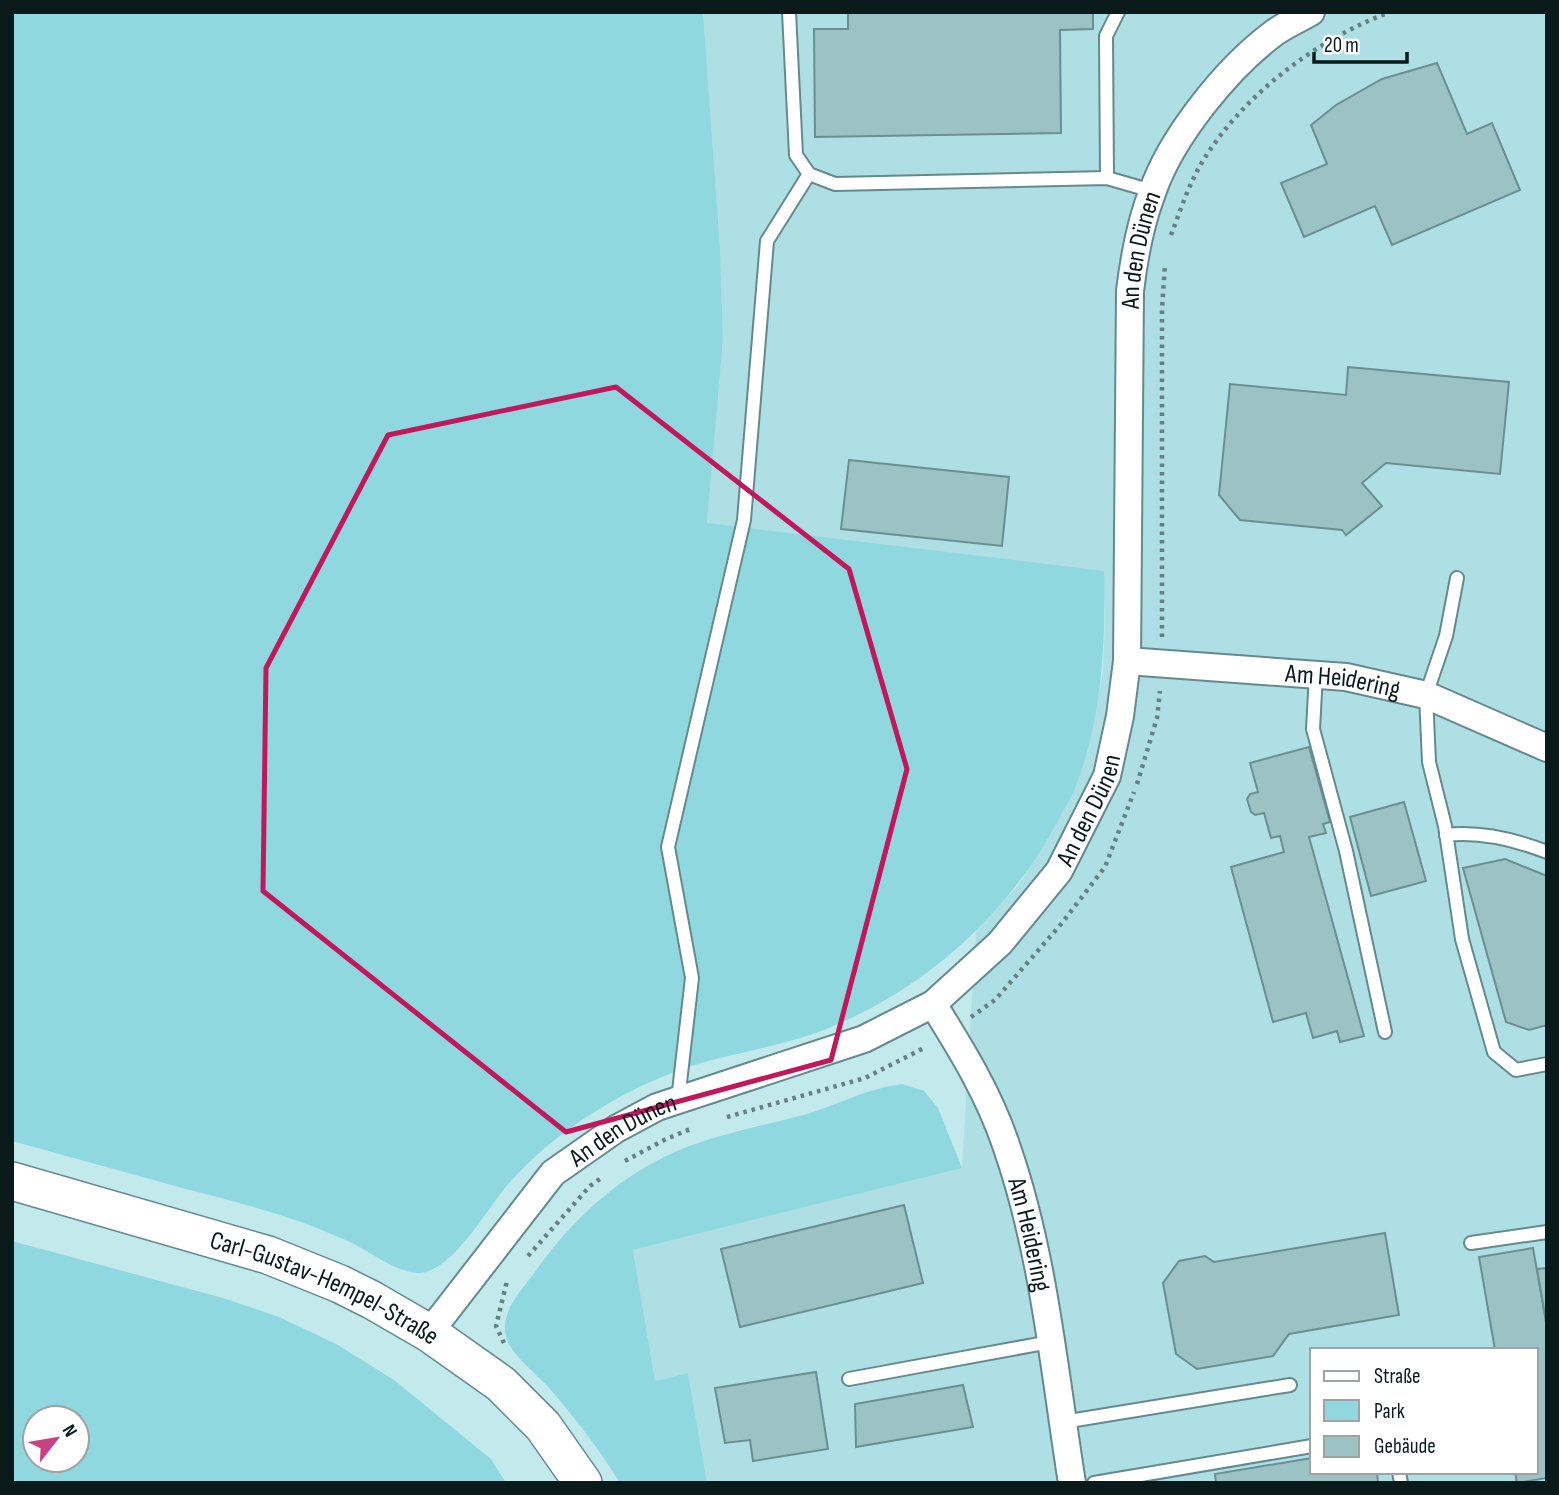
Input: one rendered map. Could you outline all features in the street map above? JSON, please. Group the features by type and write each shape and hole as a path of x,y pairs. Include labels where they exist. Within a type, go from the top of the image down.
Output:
{"street":[{"name":"An den Dünen","path":"429,1333 554,1173 615,1129 657,1107 864,1039 933,1004 1000,943 1059,871 1107,776 1120,716 1127,661 1130,291 1134,256 1152,191 1198,111 1235,67 1275,32 1311,12"},
{"name":"Am Heidering","path":"1127,661 1346,677 1426,695 1547,748"},
{"name":"Am Heidering","path":"933,1004 974,1070 1006,1143 1024,1203 1041,1280 1072,1483"},
{"name":"Carl-Gustav-Hempel-Straße","path":"12,1181 268,1255 340,1284 429,1333 501,1384 543,1426 583,1483"}],"lane":[{"path":"789,12 796,155 809,174 835,184 1107,178 1152,191"},
{"path":"1107,178 1106,36 1118,12"},
{"path":"678,1100 692,978 668,848 744,520 767,241 809,174"},
{"path":"1457,578 1446,636 1426,695 1429,762 1446,835 1462,939 1494,1052 1516,1070 1547,1064"},
{"path":"1316,674 1313,729 1346,851 1385,1032"},
{"path":"1446,835 1463,833 1521,842 1547,852"},
{"path":"1471,1243 1547,1232"},
{"path":"849,1379 1050,1342"},
{"path":"1063,1422 1290,1385"},
{"path":"1094,1483 1310,1446"}],"path":[{"path":"1171,236 1189,189 1206,156 1245,106 1313,50 1364,22 1390,12"},
{"path":"724,1117 765,1108 865,1078 950,1032 995,1000 1062,923 1105,867 1139,778 1157,718 1162,664 1162,309 1166,260"},
{"path":"624,1161 700,1125"},
{"path":"525,1259 590,1186 605,1174"},
{"path":"501,1384 515,1367 496,1326 507,1280"}],"highlighted area":[{"path":"616,387 849,569 907,769 831,1060 566,1132 263,891 266,668 388,435"}],"shaded area":[{"path":"703,12 1547,12 1547,1483 707,1483 688,1373 655,1381 633,1250 962,1168 976,931 1016,888 1048,839 1076,786 1092,728 1103,672 1105,612 1103,571 754,535 707,523 723,340 720,248"}],"green space":[{"path":"12,12 703,12 720,248 723,340 707,523 1104,571 1103,652 1097,707 1085,760 1076,786 1039,853 991,915 933,968 901,991 867,1010 801,1038 674,1072 625,1094 594,1112 527,1164 457,1251 431,1270 409,1272 307,1224 12,1141"},
{"path":"902,1084 924,1091 938,1108 962,1168 633,1250 655,1381 688,1373 707,1483 620,1483 578,1423 509,1344 506,1337 506,1320 516,1296 580,1218 618,1185 639,1171 684,1148 714,1138 807,1114 866,1093"},
{"path":"12,1241 223,1298 279,1317 338,1345 394,1380 491,1459 506,1483 12,1483"}],"building":[{"path":"848,12 1093,12 1093,29 1060,30 1061,133 815,137 814,29 848,29"},
{"path":"1437,63 1467,134 1492,123 1520,190 1392,245 1375,206 1304,237 1281,183 1327,164 1311,125 1336,105 1382,79"},
{"path":"1348,367 1509,382 1500,474 1386,463 1362,483 1382,506 1346,535 1342,530 1240,520 1219,495 1230,384 1346,395"},
{"path":"849,460 1009,477 1002,546 841,529"},
{"path":"1309,747 1330,822 1323,824 1326,833 1309,837 1364,1036 1340,1042 1337,1031 1313,1038 1306,1013 1273,1022 1231,867 1284,852 1280,836 1271,838 1264,813 1255,815 1251,812 1247,799 1250,794 1258,792 1250,763"},
{"path":"1404,802 1426,881 1371,896 1350,817"},
{"path":"1505,859 1547,876 1547,1025 1529,1030 1506,1022 1463,868"},
{"path":"904,1205 923,1283 740,1327 721,1249"},
{"path":"1385,1233 1399,1315 1289,1334 1273,1356 1197,1369 1176,1354 1163,1283 1179,1261 1205,1256 1214,1262"},
{"path":"1533,1248 1547,1327 1547,1478 1517,1483 1515,1474 1538,1474 1538,1348 1495,1348 1479,1257"},
{"path":"1547,1268 1547,1327 1537,1269"},
{"path":"816,1372 828,1449 753,1461 750,1440 725,1443 715,1388"},
{"path":"963,1385 973,1427 856,1447 855,1404"},
{"path":"1310,1458 1310,1474 1377,1474 1378,1483 1216,1483 1215,1474"}]}
